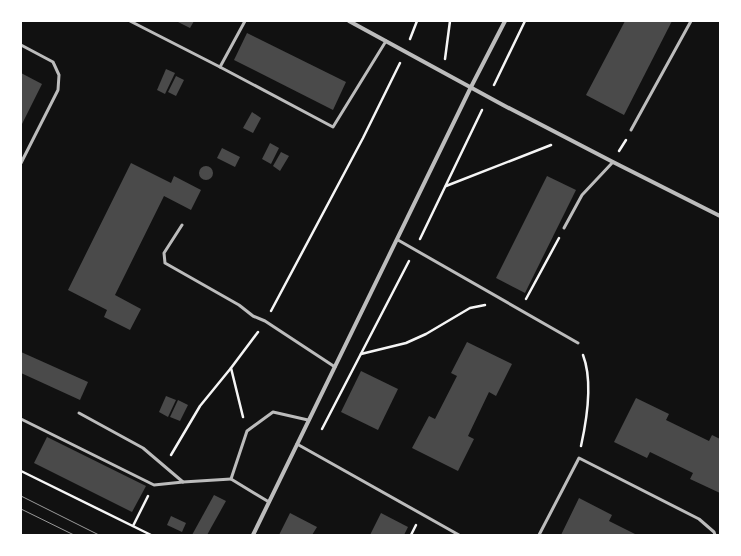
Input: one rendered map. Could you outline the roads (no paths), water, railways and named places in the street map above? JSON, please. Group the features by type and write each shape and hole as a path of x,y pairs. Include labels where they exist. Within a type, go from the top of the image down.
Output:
{"street":[{"path":"348,21 568,139 720,216"},
{"path":"253,535 308,420 398,240 471,87 505,21"}],"lane":[{"path":"130,21 333,127 386,41"},
{"path":"220,67 245,21"},
{"path":"631,130 691,21"},
{"path":"21,45 53,62 59,75 58,90 23,155 21,163"},
{"path":"564,228 582,195 614,162"},
{"path":"182,225 164,252 165,263 239,304 253,316 265,321 335,367"},
{"path":"398,240 578,343"},
{"path":"231,479 247,431 273,412 308,420"},
{"path":"79,413 143,448 183,482"},
{"path":"21,419 154,485 231,479 269,502"},
{"path":"297,444 459,535"},
{"path":"539,535 579,458 699,519 714,532 715,535"}],"tram line":[{"path":"21,496 99,535"},
{"path":"21,509 74,535"}]}
